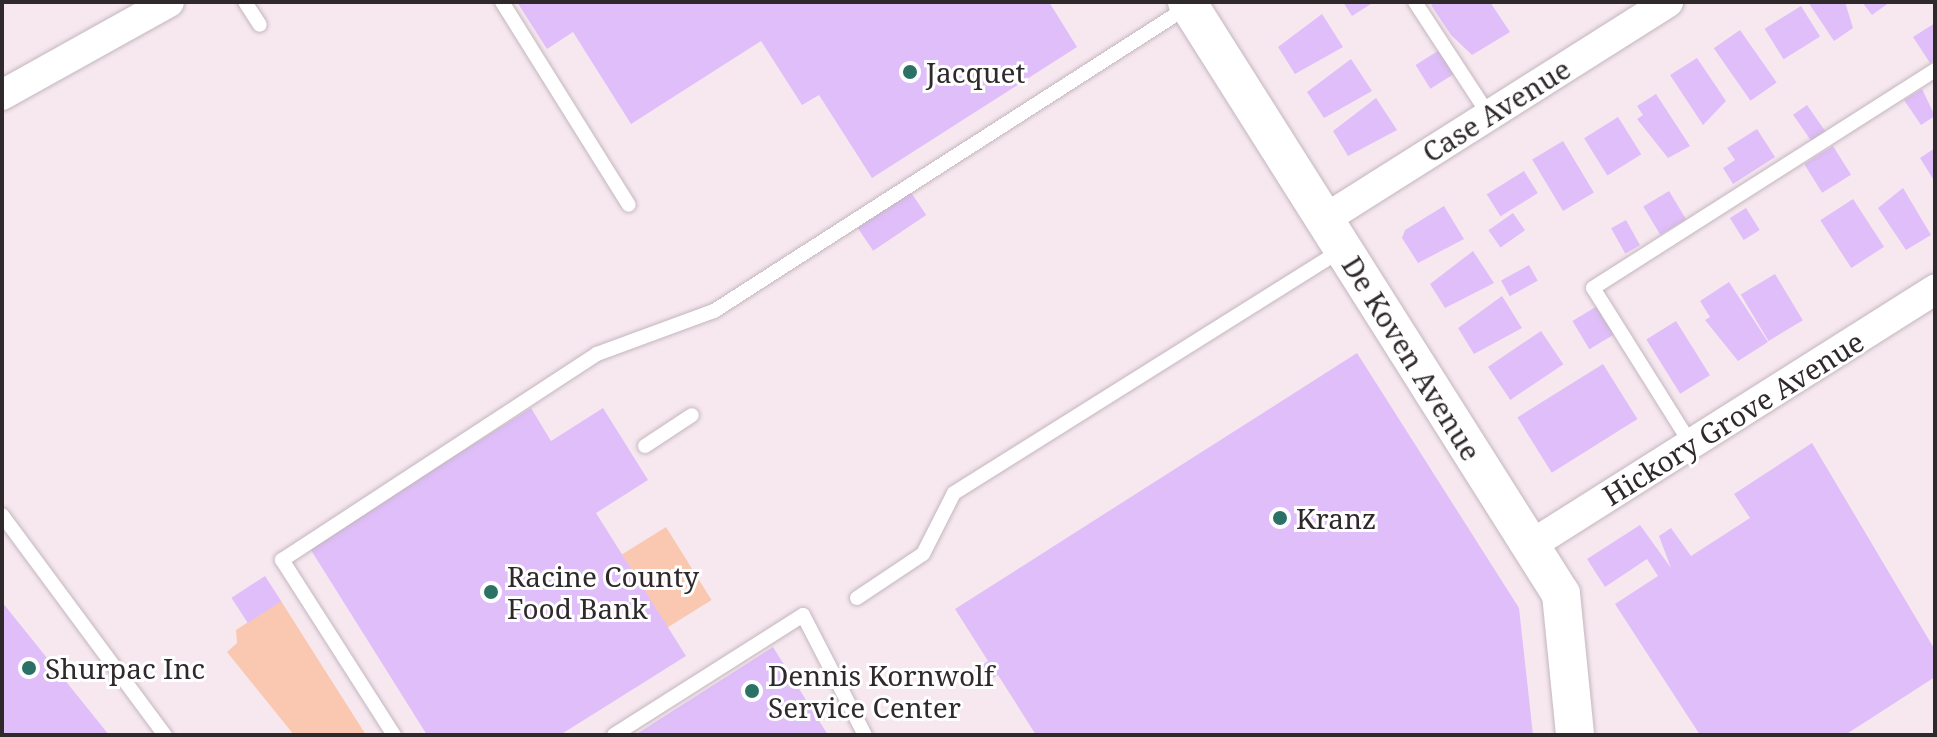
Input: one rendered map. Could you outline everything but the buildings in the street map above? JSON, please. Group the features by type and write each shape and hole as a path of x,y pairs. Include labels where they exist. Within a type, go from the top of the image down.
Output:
{"street":[{"path":"2,95 169,2"},
{"name":"Case Avenue","path":"1334,234 1489,115 1668,2"},
{"name":"De Koven Avenue","path":"1188,4 1561,594 1575,735"},
{"name":"Hickory Grove Avenue","path":"1531,545 1935,290"}],"lane":[{"path":"245,2 260,25"},
{"path":"502,2 629,205"},
{"path":"1415,2 1489,115"},
{"path":"394,735 282,560 597,354 714,311 1188,4"},
{"path":"1691,444 1593,288 1935,70"},
{"path":"857,598 923,554 954,493 1334,234"},
{"path":"645,446 692,415"},
{"path":"2,515 165,735"},
{"path":"614,735 803,615 865,735"}],"shaded area":[{"path":"666,527 712,600 667,627 622,555"},
{"path":"281,601 366,735 294,735 227,652 237,643 236,630"}],"place":[{"name":"Jacquet","path":"910,72"},
{"name":"Kranz","path":"1280,518"},
{"name":"Racine County Food Bank","path":"491,592"},
{"name":"Shurpac Inc","path":"29,668"},
{"name":"Dennis Kornwolf Service Center","path":"752,691"}]}
